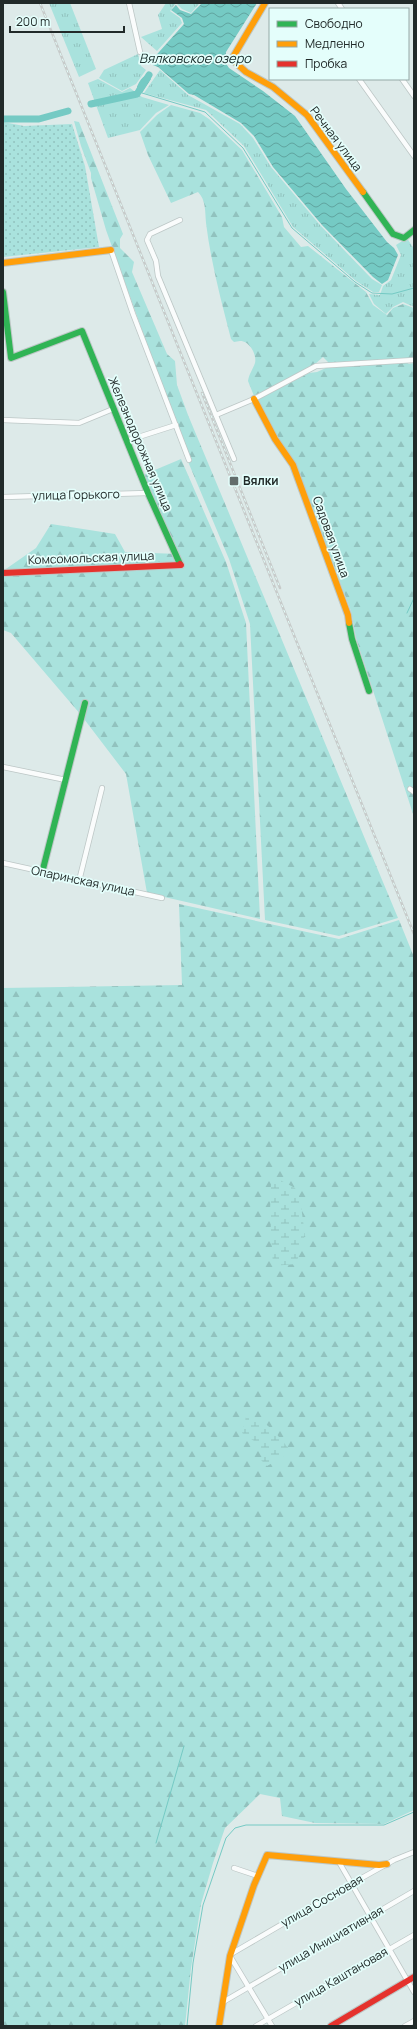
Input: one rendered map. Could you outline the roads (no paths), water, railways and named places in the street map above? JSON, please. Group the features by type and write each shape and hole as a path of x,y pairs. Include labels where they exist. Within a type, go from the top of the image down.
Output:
{"street":[{"path":"129,3 140,52"},
{"name":"Речная улица","path":"265,3 233,57 235,62 246,72 273,87 307,115 393,234 404,238 414,230"},
{"path":"360,80 414,156"},
{"path":"403,80 414,96"},
{"path":"180,220 150,234 147,240 156,261 158,276 234,459"},
{"path":"3,263 111,250 133,314 189,460"},
{"name":"Железнодорожная улица","path":"3,292 11,358 82,331 148,493 181,564"},
{"path":"216,415 254,399 316,366 414,360"},
{"name":"Садовая улица","path":"254,399 275,439 293,464 348,615 352,639 369,691"},
{"path":"3,420 79,423 113,408"},
{"path":"126,441 176,425"},
{"name":"улица Горького","path":"3,497 148,493"},
{"name":"Комсомольская улица","path":"3,573 181,564"},
{"path":"42,873 85,703"},
{"path":"3,767 66,780"},
{"path":"79,881 102,788"},
{"name":"Опаринская улица","path":"3,864 162,898"},
{"name":"улица Сосновая","path":"231,1955 351,1884 387,1864 414,1852"},
{"path":"219,2026 231,1955 258,1876 267,1855 379,1865 387,1864"},
{"path":"339,1862 414,1992"},
{"path":"234,1868 258,1876"},
{"name":"улица Инициативная","path":"223,2002 414,1891"},
{"name":"улица Каштановая","path":"256,2026 414,1935"},
{"path":"231,1955 248,1987 272,2026"},
{"path":"331,2026 414,1977"},
{"path":"405,2026 414,2021"}],"water":[{"name":"Вялковское озеро","path":"202,3 257,3 226,52 225,62 229,68 263,91 295,116 346,189 387,242 394,248 398,255 388,280 382,284 373,277 322,225 273,167 254,136 241,123 194,95 189,94 158,67 153,65 151,61 184,24 182,18 171,10 176,5 180,10 191,14"},
{"path":"148,74 151,76 151,79 142,93 137,94 139,82"}],"waterway":[{"path":"91,104 137,94 149,75"},
{"path":"142,93 205,112 243,148 292,228 355,282 372,293 392,294 414,288"},
{"path":"3,119 39,119 68,111"},
{"path":"407,613 414,598"},
{"path":"156,1843 184,1746"},
{"path":"187,2026 193,1963 203,1905 226,1838 235,1828 246,1825 384,1825 414,1812"}],"railway":[{"path":"40,3 414,934"},
{"path":"202,393 280,588"}],"place":[{"name":"Вялки","path":"234,481"}]}
